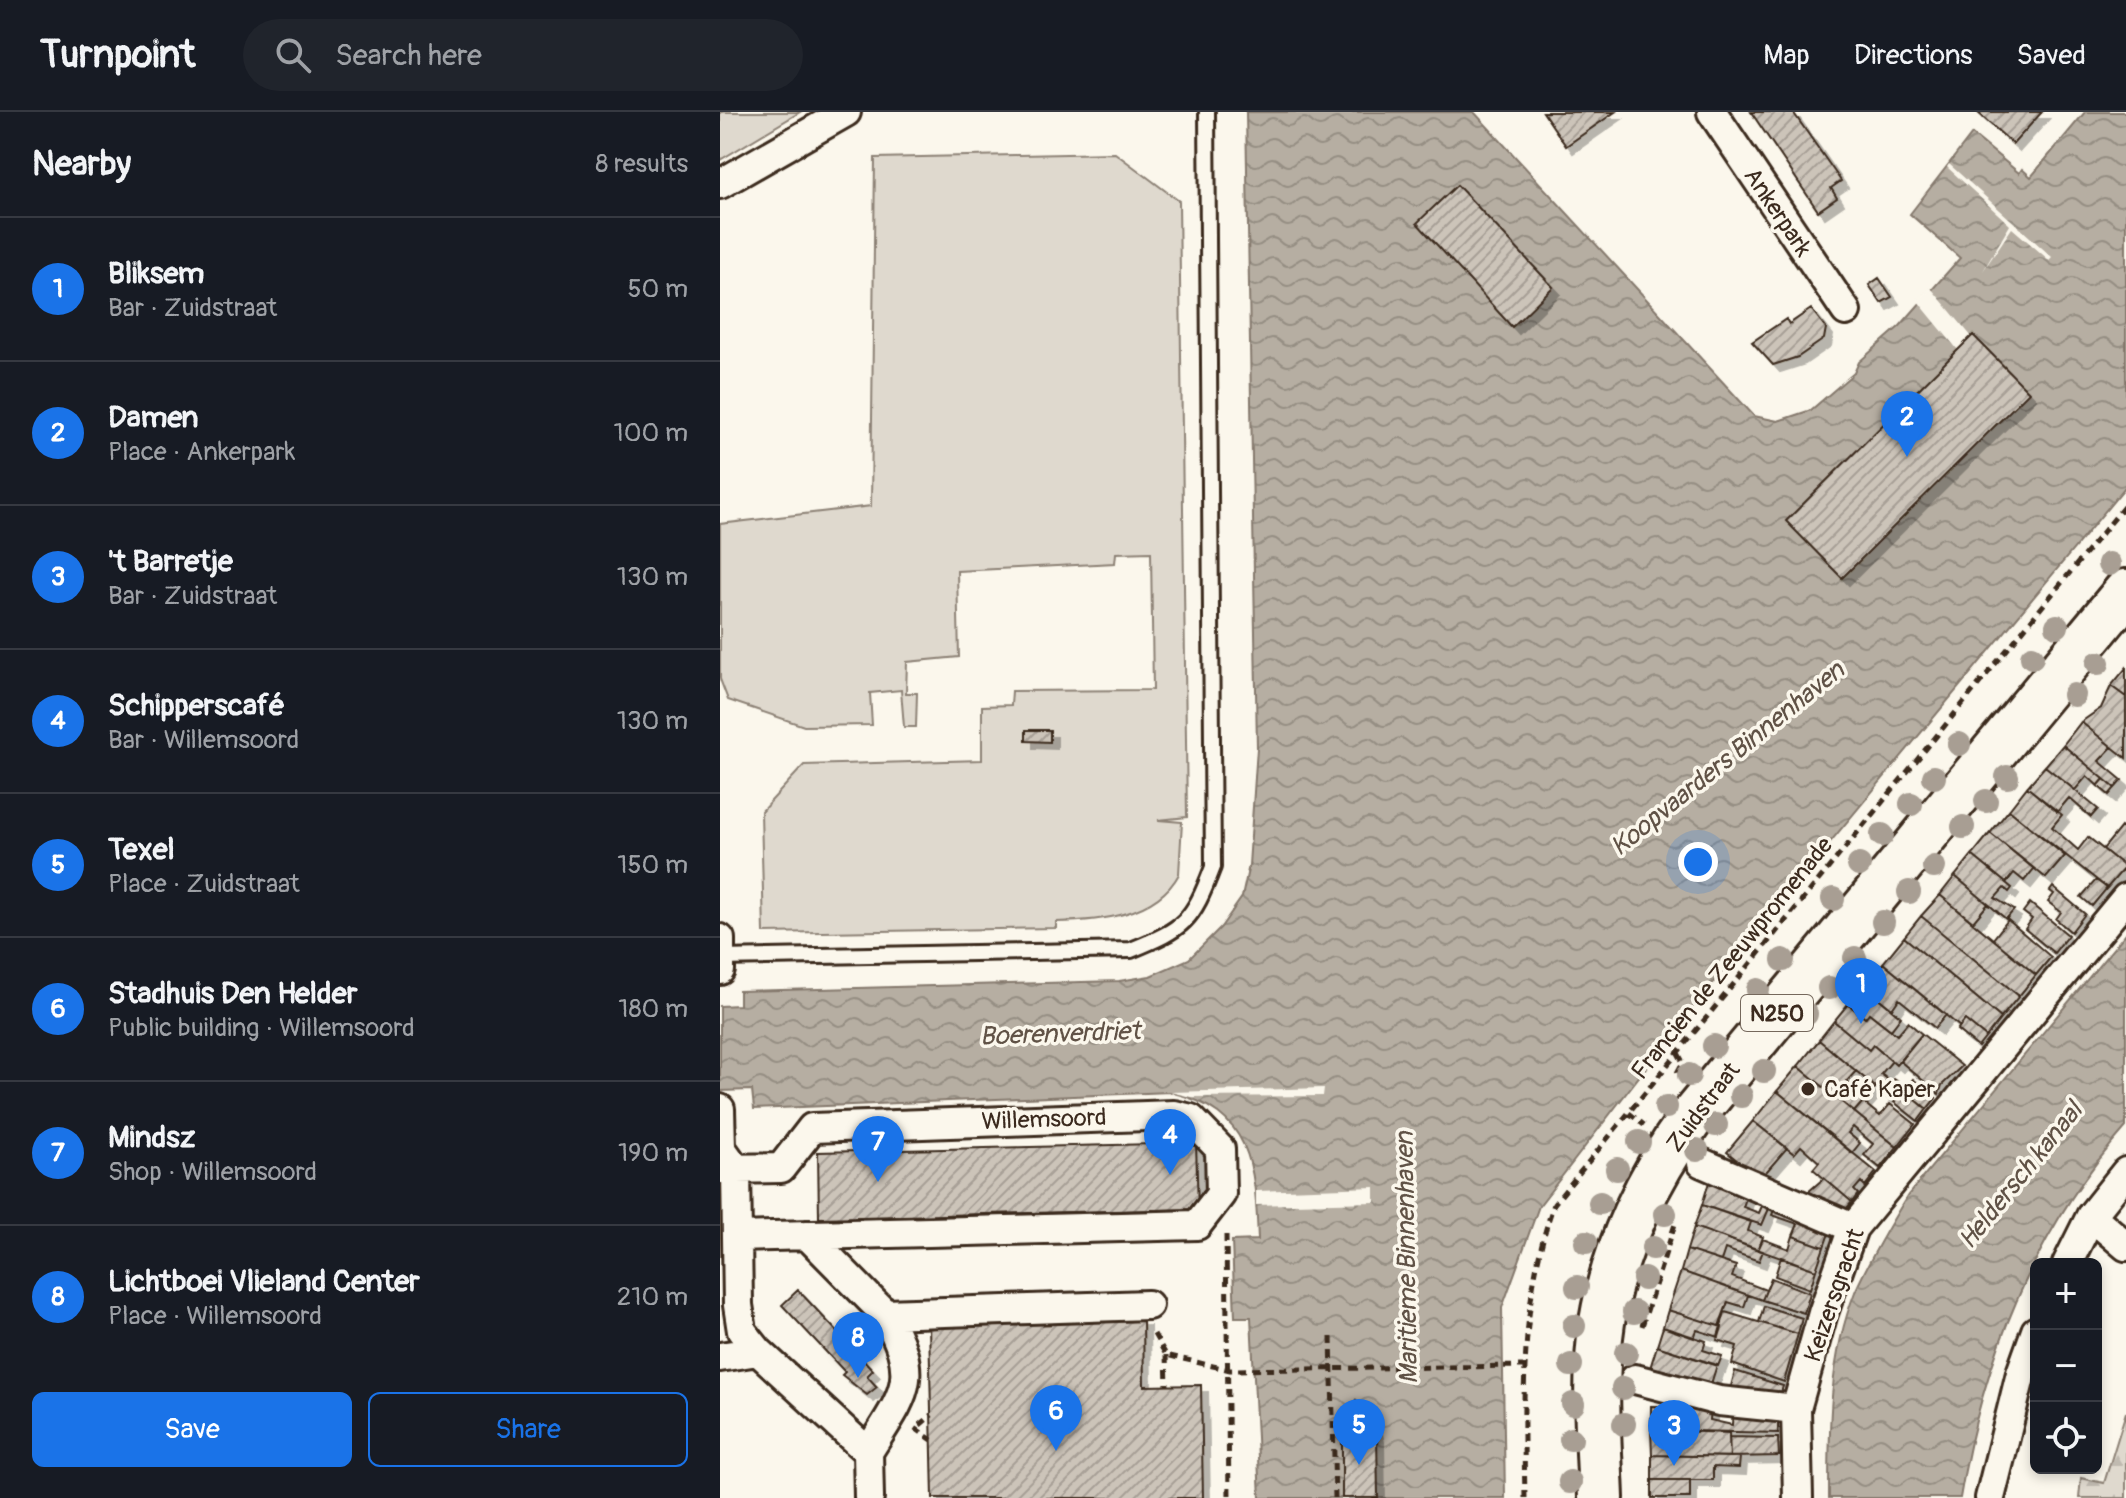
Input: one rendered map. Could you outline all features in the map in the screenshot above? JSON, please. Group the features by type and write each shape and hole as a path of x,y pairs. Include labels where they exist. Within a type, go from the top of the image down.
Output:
{"main road":[{"name":"Zuidstraat","path":"1601,1498 1598,1386 1602,1321 1621,1252 1651,1179 1692,1117 2124,599"}],"street":[{"path":"720,184 846,112"},
{"name":"Ankerpark","path":"1712,112 1846,311"},
{"name":"Keizersgracht","path":"1798,1498 1796,1409 1823,1313 1853,1228 2126,898"},
{"path":"720,939 720,970"},
{"path":"720,1109 738,1237 738,1305 742,1331 758,1351 868,1452"},
{"name":"Willemsoord","path":"726,1162 781,1168 812,1128 1174,1115 1191,1119 1220,1149 1221,1194 1197,1225 738,1237"},
{"name":"Zuidstraat","path":"1702,1163 1853,1228"},
{"path":"2070,1258 2091,1216 2126,1172"},
{"path":"2091,1216 2126,1246"},
{"path":"807,1235 885,1314 903,1346 904,1393 868,1452 869,1498"},
{"path":"885,1314 1148,1305"},
{"path":"1990,1498 2030,1348"},
{"path":"720,1357 758,1351"},
{"path":"1635,1379 1719,1401 1796,1409"}],"lane":[{"path":"720,958 1131,950 1175,932 1199,903 1213,867 1207,112"}],"path":[{"name":"Francien de Zeeuwpromenade","path":"1525,1498 1523,1366 1539,1245 1554,1204 2126,504"},
{"path":"1629,1113 1645,1125"},
{"path":"1635,1379 1639,1336 1677,1217"},
{"path":"1225,1220 1230,1370 1229,1498"},
{"path":"1148,1305 1148,1322 1166,1355 1167,1386"},
{"path":"1331,1337 1335,1498"},
{"path":"1166,1355 1230,1370 1523,1366"},
{"path":"917,1428 932,1440"}],"green space":[{"path":"720,112 800,112 720,160"},
{"path":"1115,153 1179,201 1187,817 1158,820 1182,822 1179,874 1156,900 1141,908 1107,918 1056,922 1056,928 764,933 761,812 804,765 982,760 982,706 1011,705 1012,691 1153,690 1151,552 1116,553 1115,563 957,571 959,657 907,662 906,693 917,693 916,727 904,727 901,690 870,693 872,725 804,726 728,700 720,679 720,524 871,506 875,158"},
{"path":"2126,1412 2126,1498 2079,1498 2081,1478 2104,1483"}],"water":[{"path":"1246,112 1474,112 1754,416 1778,421 1811,410 1854,373 1859,362 1900,326 1960,258 1910,214 1972,134 2019,173 2022,169 2031,177 2085,112 2126,112 2126,486 1689,1012 1539,1206 1502,1308 1505,1498 1260,1498 1251,1317 1235,1317 1232,1241 1258,1240 1255,1189 1244,1146 1234,1129 1219,1113 1198,1101 1170,1092 754,1109 752,1090 720,1091 720,1006 739,1005 739,991 1119,981 1150,976 1189,959 1221,927 1242,897 1249,865 1257,748"},
{"name":"Heldersch kanaal","path":"2126,933 2126,1127 2064,1209 2037,1258 2030,1258 2030,1273 1998,1348 1982,1398 1960,1498 1829,1498 1832,1394 1846,1317 1873,1255 1908,1195"}],"pier":[{"path":"1949,164 2052,257 2049,260 2012,228 1983,271 2010,225 1947,167"},
{"path":"1931,288 1977,343 1962,355 1917,300"},
{"path":"1324,1088 1323,1096 1191,1097 1170,1092"},
{"path":"1375,1187 1375,1202 1256,1205 1256,1191"}],"building":[{"path":"1543,112 1615,112 1566,146"},
{"path":"1751,112 1793,112 1841,181 1831,188 1837,198 1818,211"},
{"path":"1977,112 2042,112 2013,144"},
{"path":"1457,185 1553,287 1512,327 1417,223"},
{"path":"1879,278 1892,297 1881,303 1869,285"},
{"path":"1811,309 1826,328 1824,339 1798,357 1773,365 1752,342 1786,319 1789,324"},
{"path":"1973,335 2029,392 1842,578 1786,521"},
{"path":"2126,668 2126,697 2111,686"},
{"path":"2111,686 2126,697 2126,758 2081,722 2101,708"},
{"path":"2081,722 2112,747 2099,761 2122,780 2115,788 2063,745"},
{"path":"1026,730 1050,730 1050,742 1026,741"},
{"path":"2063,745 2104,779 2098,786 2087,776 2075,790 2045,766"},
{"path":"2045,766 2098,809 2091,817 2069,798 2057,812 2027,787"},
{"path":"2104,779 2115,788 2109,795 2098,786"},
{"path":"2027,787 2062,815 2052,827 2078,850 2088,837 2125,867 2107,888 2009,810"},
{"path":"2009,810 2065,856 2046,878 1990,833"},
{"path":"2121,827 2126,831 2125,867 2103,849"},
{"path":"1990,833 2034,869 2024,881 2014,873 2006,883 1972,855"},
{"path":"1972,855 2012,888 2009,892 2004,888 1995,898 2014,910 2006,919 1955,876"},
{"path":"1955,876 1988,904 1973,922 1940,895"},
{"path":"2096,880 2107,888 2092,906 2081,897"},
{"path":"2053,887 2085,914 2071,932 2056,919 2061,912 2048,902 2054,894 2050,891"},
{"path":"1940,895 2036,975 2019,996 1921,916"},
{"path":"2030,903 2068,935 2054,953 2025,929 2032,919 2023,912"},
{"path":"1921,916 2019,996 2001,1018 1904,937"},
{"path":"2008,920 2051,957 2036,975 1993,939"},
{"path":"1904,937 2001,1018 1986,1037 1965,1020 1960,1027 1883,963"},
{"path":"1883,963 1946,1015 1935,1028 1899,999 1892,1009 1864,986"},
{"path":"1864,986 1901,1017 1891,1030 1869,1013 1865,1018 1848,1004"},
{"path":"1848,1004 1865,1018 1869,1013 1897,1035 1908,1022 1922,1034 1896,1065 1873,1045 1869,1050 1834,1021"},
{"path":"1965,1020 1986,1037 1978,1047 1957,1030"},
{"path":"1834,1021 1869,1050 1873,1045 1892,1061 1881,1074 1891,1082 1894,1079 1898,1082 1886,1096 1819,1040"},
{"path":"1922,1034 1962,1066 1942,1085 1939,1094 1900,1061"},
{"path":"1819,1040 1856,1071 1847,1081 1858,1091 1865,1083 1874,1089 1854,1112 1798,1066"},
{"path":"1798,1066 1897,1147 1880,1168 1864,1155 1873,1144 1853,1127 1848,1133 1860,1143 1852,1153 1777,1091"},
{"path":"1913,1079 1936,1098 1927,1109 1904,1090"},
{"path":"1904,1090 1927,1109 1918,1121 1894,1102"},
{"path":"1777,1091 1876,1172 1865,1186 1861,1182 1854,1190 1858,1194 1852,1202 1813,1169 1819,1162 1801,1146 1794,1154 1753,1121"},
{"path":"1863,1102 1880,1116 1890,1104 1915,1124 1897,1147 1854,1112"},
{"path":"1753,1121 1787,1148 1760,1179 1727,1152"},
{"path":"1196,1143 1198,1209 819,1218 818,1152"},
{"path":"1824,1178 1852,1202 1841,1215 1799,1200"},
{"path":"1709,1182 1747,1195 1743,1207 1759,1213 1764,1201 1771,1204 1762,1225 1702,1205"},
{"path":"1702,1205 1751,1222 1748,1231 1763,1237 1758,1250 1694,1227"},
{"path":"1776,1205 1832,1225 1824,1247 1793,1236 1798,1224 1772,1215"},
{"path":"1694,1227 1763,1251 1759,1261 1725,1249 1721,1261 1687,1250"},
{"path":"1793,1236 1824,1247 1816,1270 1758,1250 1763,1239 1789,1249"},
{"path":"1687,1250 1736,1266 1732,1277 1766,1290 1762,1300 1681,1271"},
{"path":"1781,1257 1816,1270 1810,1289 1775,1276"},
{"path":"1681,1271 1748,1295 1744,1307 1728,1302 1719,1326 1668,1310"},
{"path":"1771,1278 1810,1293 1804,1313 1762,1300"},
{"path":"798,1290 873,1370 867,1376 877,1387 867,1395 842,1375 845,1372 782,1305"},
{"path":"1764,1306 1802,1318 1798,1334 1759,1322"},
{"path":"1668,1310 1722,1327 1719,1337 1697,1330 1694,1338 1663,1327"},
{"path":"1725,1312 1798,1334 1784,1382 1732,1364 1737,1346 1717,1340"},
{"path":"1143,1319 1144,1386 1201,1385 1203,1498 933,1498 929,1324"},
{"path":"1663,1327 1706,1341 1703,1350 1722,1356 1718,1366 1657,1346"},
{"path":"1657,1346 1717,1365 1710,1387 1650,1368"},
{"path":"1735,1371 1783,1386 1778,1404 1730,1390"},
{"path":"1356,1400 1373,1419 1377,1435 1378,1498 1342,1498 1342,1437 1345,1421"},
{"path":"1651,1406 1711,1407 1710,1420 1732,1425 1733,1408 1778,1409 1778,1433 1651,1430"},
{"path":"1651,1430 1729,1433 1730,1457 1652,1455"},
{"path":"1729,1437 1778,1438 1779,1456 1730,1457"},
{"path":"1652,1455 1740,1457 1739,1468 1713,1467 1713,1480 1652,1480"},
{"path":"1652,1480 1690,1480 1690,1498 1652,1498"}],"place":[{"name":"Damen","path":"1907,457"},
{"name":"Bliksem","path":"1861,1024"},
{"name":"Café Kaper","path":"1808,1089"},
{"name":"Schipperscafé","path":"1170,1175"},
{"name":"Mindsz","path":"878,1182"},
{"name":"Lichtboei Vlieland Center","path":"858,1378"},
{"name":"Stadhuis Den Helder","path":"1056,1451"},
{"name":"Texel","path":"1359,1465"},
{"name":"'t Barretje","path":"1674,1466"}],"water label":[{"name":"Koopvaarders Binnenhaven","path":"1727,758"},
{"name":"Boerenverdriet","path":"1060,1033"},
{"name":"Maritieme Binnenhaven","path":"1406,1258"}]}
